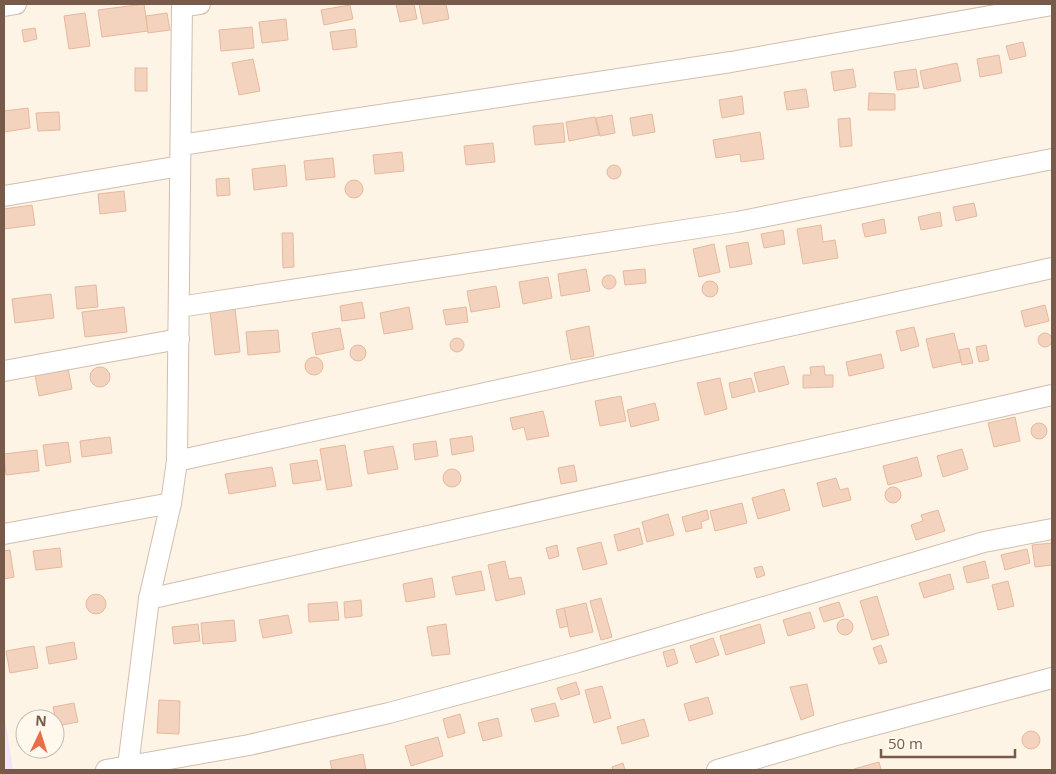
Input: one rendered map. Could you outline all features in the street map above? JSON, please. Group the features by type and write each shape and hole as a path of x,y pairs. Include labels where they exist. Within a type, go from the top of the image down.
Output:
{"street":[{"path":"4,6 16,4"},
{"path":"128,766 149,598 171,503 178,461 180,145 188,5"},
{"path":"180,145 731,62 1052,5"},
{"path":"179,307 737,222 1052,159"},
{"path":"4,196 180,166"},
{"path":"178,461 1052,268"},
{"path":"4,371 179,339"},
{"path":"149,598 1052,396"},
{"path":"4,534 171,503"},
{"path":"106,770 249,745 389,713 578,662 984,542 1052,529"},
{"path":"717,770 840,734 1052,678"}],"shaded area":[{"path":"4,712 13,770 4,770"}],"building":[{"path":"144,4 148,31 102,37 98,10"},
{"path":"396,4 414,4 417,19 400,22"},
{"path":"419,4 446,4 449,19 423,24"},
{"path":"350,5 353,19 324,25 321,10"},
{"path":"85,13 90,46 69,49 64,16"},
{"path":"167,13 170,30 148,33 146,16"},
{"path":"286,19 288,40 262,43 259,22"},
{"path":"252,27 254,48 221,51 219,30"},
{"path":"35,28 37,39 24,42 22,30"},
{"path":"355,29 357,47 333,50 330,32"},
{"path":"1023,42 1026,56 1010,60 1006,46"},
{"path":"999,55 1002,73 980,77 977,59"},
{"path":"253,59 260,91 239,95 232,63"},
{"path":"957,63 961,81 924,89 920,71"},
{"path":"135,68 147,68 147,91 135,91"},
{"path":"853,69 856,87 834,91 831,72"},
{"path":"916,69 919,87 897,90 894,72"},
{"path":"806,89 809,107 787,110 784,92"},
{"path":"869,93 895,94 895,110 868,110"},
{"path":"742,96 744,114 722,118 719,100"},
{"path":"28,108 30,128 4,132 4,111"},
{"path":"59,112 60,130 38,131 36,113"},
{"path":"652,114 655,132 633,136 630,118"},
{"path":"612,115 615,133 600,136 596,118"},
{"path":"595,117 599,135 569,141 566,122"},
{"path":"850,118 852,146 840,147 838,119"},
{"path":"563,123 565,142 535,145 533,126"},
{"path":"760,132 764,159 741,162 740,154 716,158 713,140"},
{"path":"493,143 495,162 466,165 464,146"},
{"path":"402,152 404,171 375,174 373,155"},
{"path":"333,158 335,177 306,180 304,161"},
{"path":"285,165 287,186 254,190 252,169"},
{"path":"611,165 617,165 621,172 617,179 611,179 607,175 607,169"},
{"path":"229,178 230,195 217,196 216,179"},
{"path":"350,180 358,180 363,185 361,196 350,198 345,193 345,185"},
{"path":"124,191 126,211 100,214 98,194"},
{"path":"974,203 977,216 956,221 953,207"},
{"path":"32,205 35,225 4,229 4,209"},
{"path":"940,212 942,226 921,230 918,217"},
{"path":"884,219 886,233 865,237 862,224"},
{"path":"821,225 823,242 835,240 838,258 803,264 797,229"},
{"path":"783,230 785,244 764,248 761,234"},
{"path":"282,233 293,233 294,267 283,268"},
{"path":"748,242 752,264 730,268 726,246"},
{"path":"714,244 720,272 699,277 693,249"},
{"path":"586,269 590,291 561,296 558,274"},
{"path":"645,269 646,283 625,285 623,271"},
{"path":"609,275 614,277 616,282 614,287 609,289 604,287 602,282 604,277"},
{"path":"548,277 552,298 523,304 519,282"},
{"path":"710,281 716,283 718,289 716,295 710,297 704,295 702,289 704,283"},
{"path":"96,285 98,307 77,309 75,287"},
{"path":"496,286 500,307 471,312 467,291"},
{"path":"51,294 54,318 15,323 12,299"},
{"path":"234,300 240,352 215,355 209,303"},
{"path":"362,302 365,318 342,321 340,306"},
{"path":"1045,305 1049,321 1025,327 1021,311"},
{"path":"124,307 127,332 85,337 82,312"},
{"path":"409,307 413,329 384,334 380,313"},
{"path":"466,307 468,322 446,325 443,310"},
{"path":"589,326 594,356 571,360 566,331"},
{"path":"914,327 919,346 901,351 896,331"},
{"path":"340,328 344,349 316,355 312,333"},
{"path":"278,330 280,352 248,355 246,332"},
{"path":"954,333 961,362 933,368 926,339"},
{"path":"1042,333 1048,333 1052,340 1048,347 1042,347 1038,343 1038,337"},
{"path":"457,338 462,340 464,345 462,350 457,352 452,350 450,345 452,340"},
{"path":"358,345 366,353 358,361 350,353"},
{"path":"986,345 989,360 979,362 976,347"},
{"path":"969,348 973,363 962,365 959,350"},
{"path":"881,354 884,368 849,376 846,362"},
{"path":"314,357 320,360 323,366 320,372 314,375 308,372 305,366 308,360"},
{"path":"784,366 789,384 759,392 754,373"},
{"path":"824,366 825,375 833,375 833,387 803,388 803,375 811,375 810,367"},
{"path":"100,367 107,370 110,377 107,384 100,387 93,384 90,377 93,370"},
{"path":"68,368 72,389 39,396 35,375"},
{"path":"720,378 727,409 705,415 697,383"},
{"path":"751,378 755,392 732,398 729,383"},
{"path":"621,396 626,421 600,426 595,401"},
{"path":"655,403 659,420 631,427 627,410"},
{"path":"543,411 549,436 527,440 524,427 513,430 510,418"},
{"path":"1015,417 1020,441 994,447 988,423"},
{"path":"1039,423 1045,425 1047,431 1045,437 1039,439 1033,437 1031,431 1033,425"},
{"path":"472,436 474,451 452,455 450,439"},
{"path":"110,437 112,453 82,457 80,441"},
{"path":"436,441 438,456 415,460 413,444"},
{"path":"68,442 71,462 46,466 43,445"},
{"path":"345,445 352,486 327,490 320,449"},
{"path":"393,446 398,469 368,474 364,451"},
{"path":"962,449 968,469 943,477 937,456"},
{"path":"37,450 39,471 6,475 4,454"},
{"path":"917,457 922,476 888,485 883,466"},
{"path":"317,460 321,480 293,484 290,464"},
{"path":"574,465 577,481 561,484 558,468"},
{"path":"272,467 276,486 229,494 225,474"},
{"path":"448,469 456,469 461,474 459,485 448,487 443,482 443,474"},
{"path":"836,478 840,490 848,488 851,500 823,507 817,483"},
{"path":"893,487 899,489 901,495 899,501 893,503 887,501 885,495 887,489"},
{"path":"784,489 790,510 758,519 752,498"},
{"path":"742,503 747,523 715,531 710,511"},
{"path":"707,510 709,519 701,522 702,528 686,532 682,517"},
{"path":"938,510 945,531 916,540 911,525 923,521 921,515"},
{"path":"668,514 674,535 647,542 642,522"},
{"path":"639,528 643,544 618,551 614,535"},
{"path":"601,542 607,564 583,570 577,548"},
{"path":"1052,543 1052,565 1035,567 1032,545"},
{"path":"557,545 559,556 549,559 546,548"},
{"path":"60,548 62,567 36,570 33,551"},
{"path":"1027,549 1030,563 1005,570 1001,555"},
{"path":"10,550 14,577 4,579 4,551"},
{"path":"505,561 509,579 521,577 525,594 496,601 488,565"},
{"path":"985,561 989,578 967,583 963,567"},
{"path":"762,566 765,575 757,578 754,568"},
{"path":"481,571 485,590 456,595 452,577"},
{"path":"950,574 954,589 924,598 919,583"},
{"path":"432,578 435,597 406,602 403,584"},
{"path":"1008,581 1014,606 998,610 992,585"},
{"path":"96,594 103,597 106,604 103,611 96,614 89,611 86,604 89,597"},
{"path":"877,596 889,635 872,640 860,601"},
{"path":"601,598 612,637 601,640 590,601"},
{"path":"361,600 362,616 345,618 344,602"},
{"path":"337,602 339,620 309,622 308,604"},
{"path":"839,602 844,616 824,622 819,608"},
{"path":"586,603 593,632 570,637 564,608"},
{"path":"564,608 568,626 560,628 556,610"},
{"path":"810,612 815,628 788,636 783,620"},
{"path":"288,615 292,633 263,638 259,620"},
{"path":"845,619 851,621 853,627 851,633 845,635 839,633 837,627 839,621"},
{"path":"234,620 236,641 203,644 201,623"},
{"path":"198,624 200,641 174,644 172,627"},
{"path":"446,624 450,654 432,656 427,627"},
{"path":"760,624 765,643 726,655 720,636"},
{"path":"713,638 719,655 696,663 690,646"},
{"path":"74,642 77,659 49,664 46,647"},
{"path":"881,645 887,662 879,664 873,648"},
{"path":"34,646 38,668 10,673 6,651"},
{"path":"674,649 678,663 667,667 663,652"},
{"path":"576,682 580,694 561,700 557,688"},
{"path":"807,684 814,715 801,720 790,687"},
{"path":"602,686 611,718 594,723 585,690"},
{"path":"708,697 713,714 689,721 684,704"},
{"path":"159,700 180,701 179,734 157,733"},
{"path":"74,703 78,722 65,724 65,709 53,709 53,707"},
{"path":"555,703 559,716 535,722 531,709"},
{"path":"460,714 465,733 448,738 443,719"},
{"path":"498,718 502,736 483,741 478,723"},
{"path":"644,719 649,736 622,744 617,727"},
{"path":"1031,731 1037,734 1040,740 1037,746 1031,749 1025,746 1022,740 1025,734"},
{"path":"438,737 443,756 411,766 405,746"},
{"path":"363,754 366,770 332,770 330,761"},
{"path":"879,762 881,770 854,770 854,769"},
{"path":"623,763 625,770 613,770 612,767"}]}
